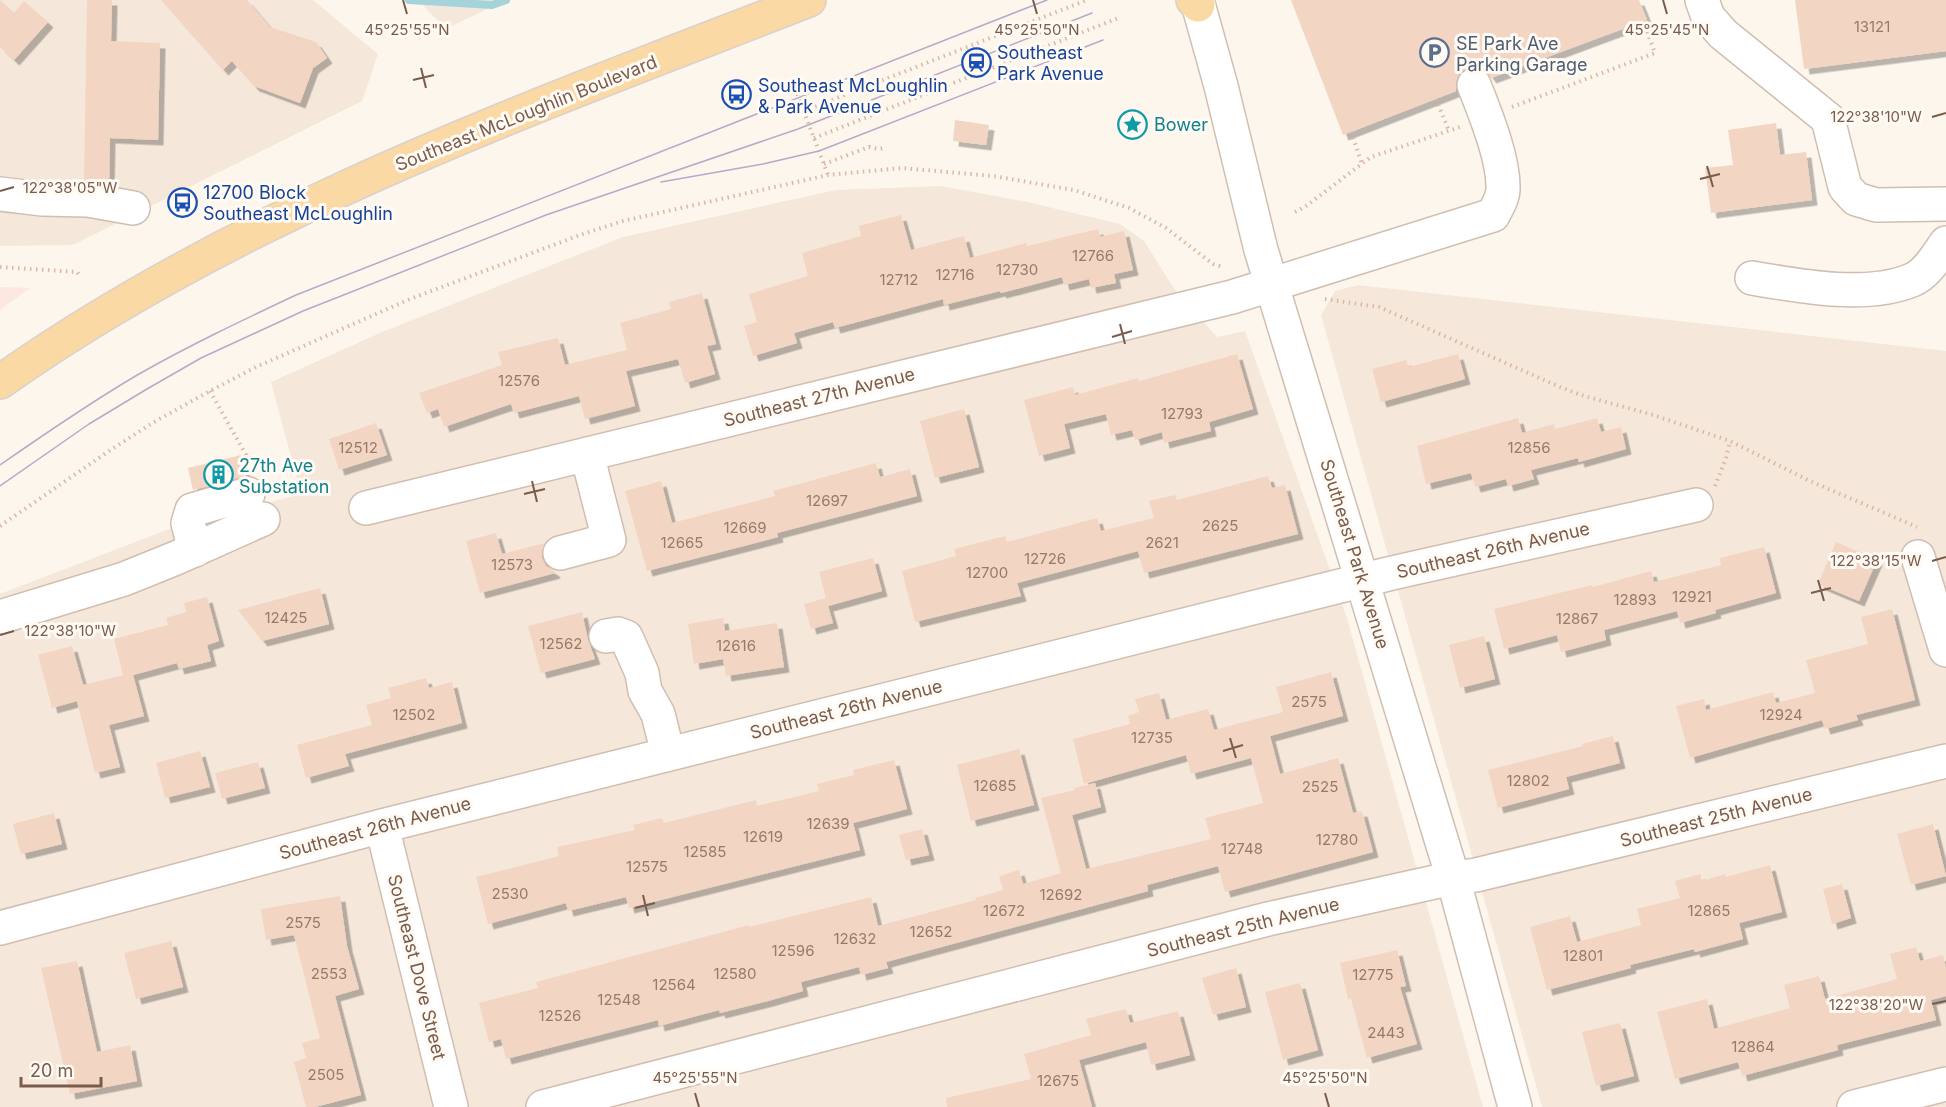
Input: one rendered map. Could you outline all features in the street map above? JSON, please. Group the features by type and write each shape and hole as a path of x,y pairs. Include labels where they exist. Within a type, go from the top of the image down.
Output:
{"main road":[{"name":"Southeast McLoughlin Boulevard","path":"0,382 115,308 229,245 308,205 478,131 810,0"}],"street":[{"path":"1702,0 1708,17 1723,34 1828,119 1845,187 1856,200 1876,205 1946,204"},
{"name":"Southeast Park Avenue","path":"1196,2 1221,86 1261,250 1453,878 1515,1107"},
{"name":"Southeast 27th Avenue","path":"366,508 1232,297 1493,215 1503,189 1499,160 1474,85"},
{"path":"0,194 42,199 88,200 133,208"},
{"path":"1752,278 1853,291 1888,286 1914,280 1930,266 1946,243"},
{"path":"560,553 609,540 587,454"},
{"name":"Southeast 26th Avenue","path":"0,928 382,826 1363,580 1696,505"},
{"path":"0,617 124,579 195,550 255,506"},
{"path":"1921,543 1946,650"},
{"path":"606,636 618,634 626,637 642,673 645,692 658,714 668,754"},
{"name":"Southeast 25th Avenue","path":"543,1107 1268,919 1453,878 1476,875 1946,761"},
{"name":"Southeast Dove Street","path":"382,826 452,1107"},
{"path":"1854,1107 1946,1084"}],"path":[{"path":"804,111 1087,0"},
{"path":"814,138 1121,17"},
{"path":"793,83 828,175"},
{"path":"1436,99 1449,131"},
{"path":"1351,132 1362,164"},
{"path":"824,164 869,147 885,148"},
{"path":"0,526 154,422 256,367 410,299 580,235 662,211 828,175 902,168 993,176 1074,190 1129,208 1166,228 1213,264 1221,267"},
{"path":"0,267 77,272 80,276"},
{"path":"1319,296 1329,301 1379,307 1570,391 1731,441 1810,481 1921,543"},
{"path":"210,391 234,436"},
{"path":"1696,505 1712,492 1731,441"}],"shaded area":[{"path":"0,0 313,0 378,54 362,101 73,245 0,246"},
{"path":"418,0 505,0 446,29"},
{"path":"941,186 1027,202 1120,224 1144,241 1175,290 1217,337 1245,331 1347,618 1483,1107 0,1107 0,594 177,526 301,494 271,382 382,332 623,237 836,190"},
{"path":"1358,285 1946,351 1946,1107 1542,1107 1321,315 1335,291"},
{"path":"0,287 30,288 0,310"}],"building":[{"path":"0,0 14,13 24,1 48,22 14,60 0,47"},
{"path":"87,0 112,0 111,41 160,43 158,140 110,138 109,185 84,181"},
{"path":"161,0 247,0 270,27 316,42 327,58 313,68 300,103 254,86 232,61 223,70"},
{"name":"SE Park Ave Parking Garage","path":"1291,0 1639,0 1647,20 1491,78 1485,70 1468,67 1459,74 1456,91 1343,135"},
{"path":"1795,0 1946,0 1946,51 1804,69"},
{"path":"955,120 989,125 986,145 953,141"},
{"path":"1776,123 1780,155 1806,152 1812,200 1711,213 1705,168 1733,165 1728,130"},
{"path":"901,215 911,250 964,236 970,258 1026,243 1027,246 1098,229 1100,237 1124,231 1133,270 1114,274 1116,283 1091,288 1089,279 1064,285 1062,277 944,305 943,299 835,328 833,322 794,333 797,343 753,356 744,326 757,322 749,294 808,276 802,253 861,236 859,226"},
{"path":"702,293 716,344 707,346 715,374 685,383 678,359 626,371 635,406 585,419 579,396 514,413 511,404 444,427 438,409 427,413 419,393 502,365 498,352 558,338 565,365 627,350 620,323 671,309 669,302"},
{"path":"1237,354 1253,409 1209,422 1211,431 1164,443 1162,432 1135,440 1132,430 1111,435 1106,414 1064,424 1070,448 1039,456 1024,400 1073,387 1075,395 1138,378 1139,381"},
{"path":"1458,354 1465,379 1381,402 1372,369 1406,360 1408,367"},
{"path":"964,409 979,467 935,478 920,421"},
{"path":"1518,418 1522,433 1554,424 1555,429 1597,418 1601,432 1621,427 1626,449 1579,462 1578,458 1531,470 1534,479 1508,486 1506,479 1475,487 1471,473 1426,484 1417,446"},
{"path":"376,423 387,455 339,470 329,439"},
{"name":"27th Ave Substation","path":"241,455 246,476 193,490 188,468"},
{"path":"876,463 880,477 910,469 917,496 777,533 778,537 647,571 625,491 661,481 672,523 775,496 773,491"},
{"path":"1268,476 1272,488 1285,485 1298,534 1144,573 1138,551 1017,583 1021,596 915,622 902,571 956,556 954,549 1005,536 1007,542 1097,518 1101,531 1154,518 1149,501 1175,495 1177,500"},
{"path":"496,533 502,554 545,543 542,558 546,566 555,573 480,593 466,541"},
{"path":"1836,542 1877,560 1859,601 1818,584"},
{"path":"1764,547 1776,593 1715,610 1716,613 1680,623 1677,611 1604,630 1606,640 1561,652 1557,635 1504,649 1494,609 1592,585 1593,587 1651,571 1654,582 1721,565 1720,558"},
{"path":"873,558 882,591 828,606 833,623 811,629 804,604 826,598 819,572"},
{"path":"320,588 329,624 262,641 238,610"},
{"path":"207,597 219,641 207,645 211,661 179,669 177,663 133,675 144,716 109,725 120,767 95,773 77,701 52,708 38,655 72,646 83,685 123,675 114,639 168,625 166,618 186,612 184,603"},
{"path":"1892,609 1915,700 1856,715 1858,720 1825,729 1822,720 1690,758 1676,706 1704,699 1706,710 1773,692 1776,703 1815,693 1806,660 1868,644 1861,617"},
{"path":"582,612 595,659 541,673 528,626"},
{"path":"723,618 725,631 777,623 784,667 726,676 723,659 694,664 688,624"},
{"path":"1484,636 1495,679 1460,688 1449,645"},
{"path":"1331,672 1343,716 1270,736 1280,774 1338,758 1353,813 1362,811 1373,852 1225,892 1218,866 1147,885 1148,891 886,962 888,968 861,975 859,967 801,982 803,991 768,1001 720,1013 719,1010 659,1026 658,1020 506,1059 501,1039 489,1042 479,1003 538,988 536,982 749,925 749,927 871,897 878,926 976,900 975,898 1003,890 999,876 1019,870 1023,884 1061,873 1041,798 1075,790 1074,788 1095,783 1101,807 1072,815 1086,869 1211,839 1205,818 1263,803 1251,758 1191,774 1186,755 1084,784 1073,739 1130,724 1128,716 1139,712 1135,699 1159,693 1166,720 1208,709 1214,730 1283,712 1276,687"},
{"path":"426,678 429,688 452,682 462,723 345,754 349,766 306,778 297,745 372,725 366,705 391,698 388,688"},
{"path":"1613,736 1620,763 1566,777 1569,789 1498,808 1488,770"},
{"path":"1019,749 1034,805 971,821 957,765"},
{"path":"200,751 210,787 165,798 156,763"},
{"path":"894,760 907,809 853,823 860,850 629,908 626,897 568,911 566,903 488,924 476,877 559,856 557,847 635,830 633,825 662,818 664,823 756,800 757,806 819,791 817,784 854,775 853,770"},
{"path":"258,762 265,788 222,799 215,773"},
{"path":"54,813 62,844 21,854 13,824"},
{"path":"1933,824 1946,876 1911,885 1897,834"},
{"path":"922,829 929,855 906,860 899,835"},
{"path":"1770,865 1782,912 1739,923 1743,939 1695,952 1694,949 1630,965 1631,968 1547,990 1530,927 1570,916 1577,942 1641,925 1637,909 1680,898 1675,881 1700,874 1702,881 1725,874 1726,877"},
{"path":"1842,884 1851,918 1832,924 1823,889"},
{"path":"340,896 347,946 359,989 335,996 361,1095 315,1107 306,1107 294,1062 306,1058 302,1043 320,1038 294,935 266,940 261,909"},
{"path":"171,941 183,987 136,999 124,953"},
{"path":"1916,947 1920,961 1943,955 1946,968 1946,996 1931,1000 1936,1020 1837,1045 1838,1050 1742,1076 1738,1062 1675,1079 1657,1012 1707,999 1714,1029 1790,1008 1784,985 1819,976 1825,999 1897,979 1890,954"},
{"path":"1397,950 1406,986 1400,987 1417,1044 1367,1058 1351,999 1348,999 1340,963"},
{"path":"77,961 97,1052 130,1045 137,1081 70,1094 41,968"},
{"path":"1236,968 1246,1007 1213,1015 1202,978"},
{"path":"1300,983 1318,1050 1283,1060 1265,992"},
{"path":"1126,1009 1130,1023 1178,1011 1190,1055 1151,1065 1146,1042 1079,1060 1092,1107 947,1107 946,1098 1031,1079 1024,1054 1091,1035 1086,1019"},
{"path":"1620,1023 1634,1076 1596,1086 1582,1032"}],"waterway":[{"path":"409,0 492,5 506,0"}],"tram line":[{"path":"0,465 139,374 296,295 1047,0"},
{"path":"0,486 89,424 147,389 201,358 303,311 546,215 798,129 1092,13"},
{"path":"661,182 763,164 819,151 1103,40"}],"place":[{"name":"SE Park Ave Parking Garage","path":"1435,53"},
{"name":"Southeast Park Avenue","path":"976,62"},
{"name":"Southeast McLoughlin & Park Avenue","path":"737,95"},
{"name":"Bower","path":"1133,124"},
{"name":"12700 Block Southeast McLoughlin","path":"182,202"},
{"name":"27th Ave Substation","path":"218,475"}]}
